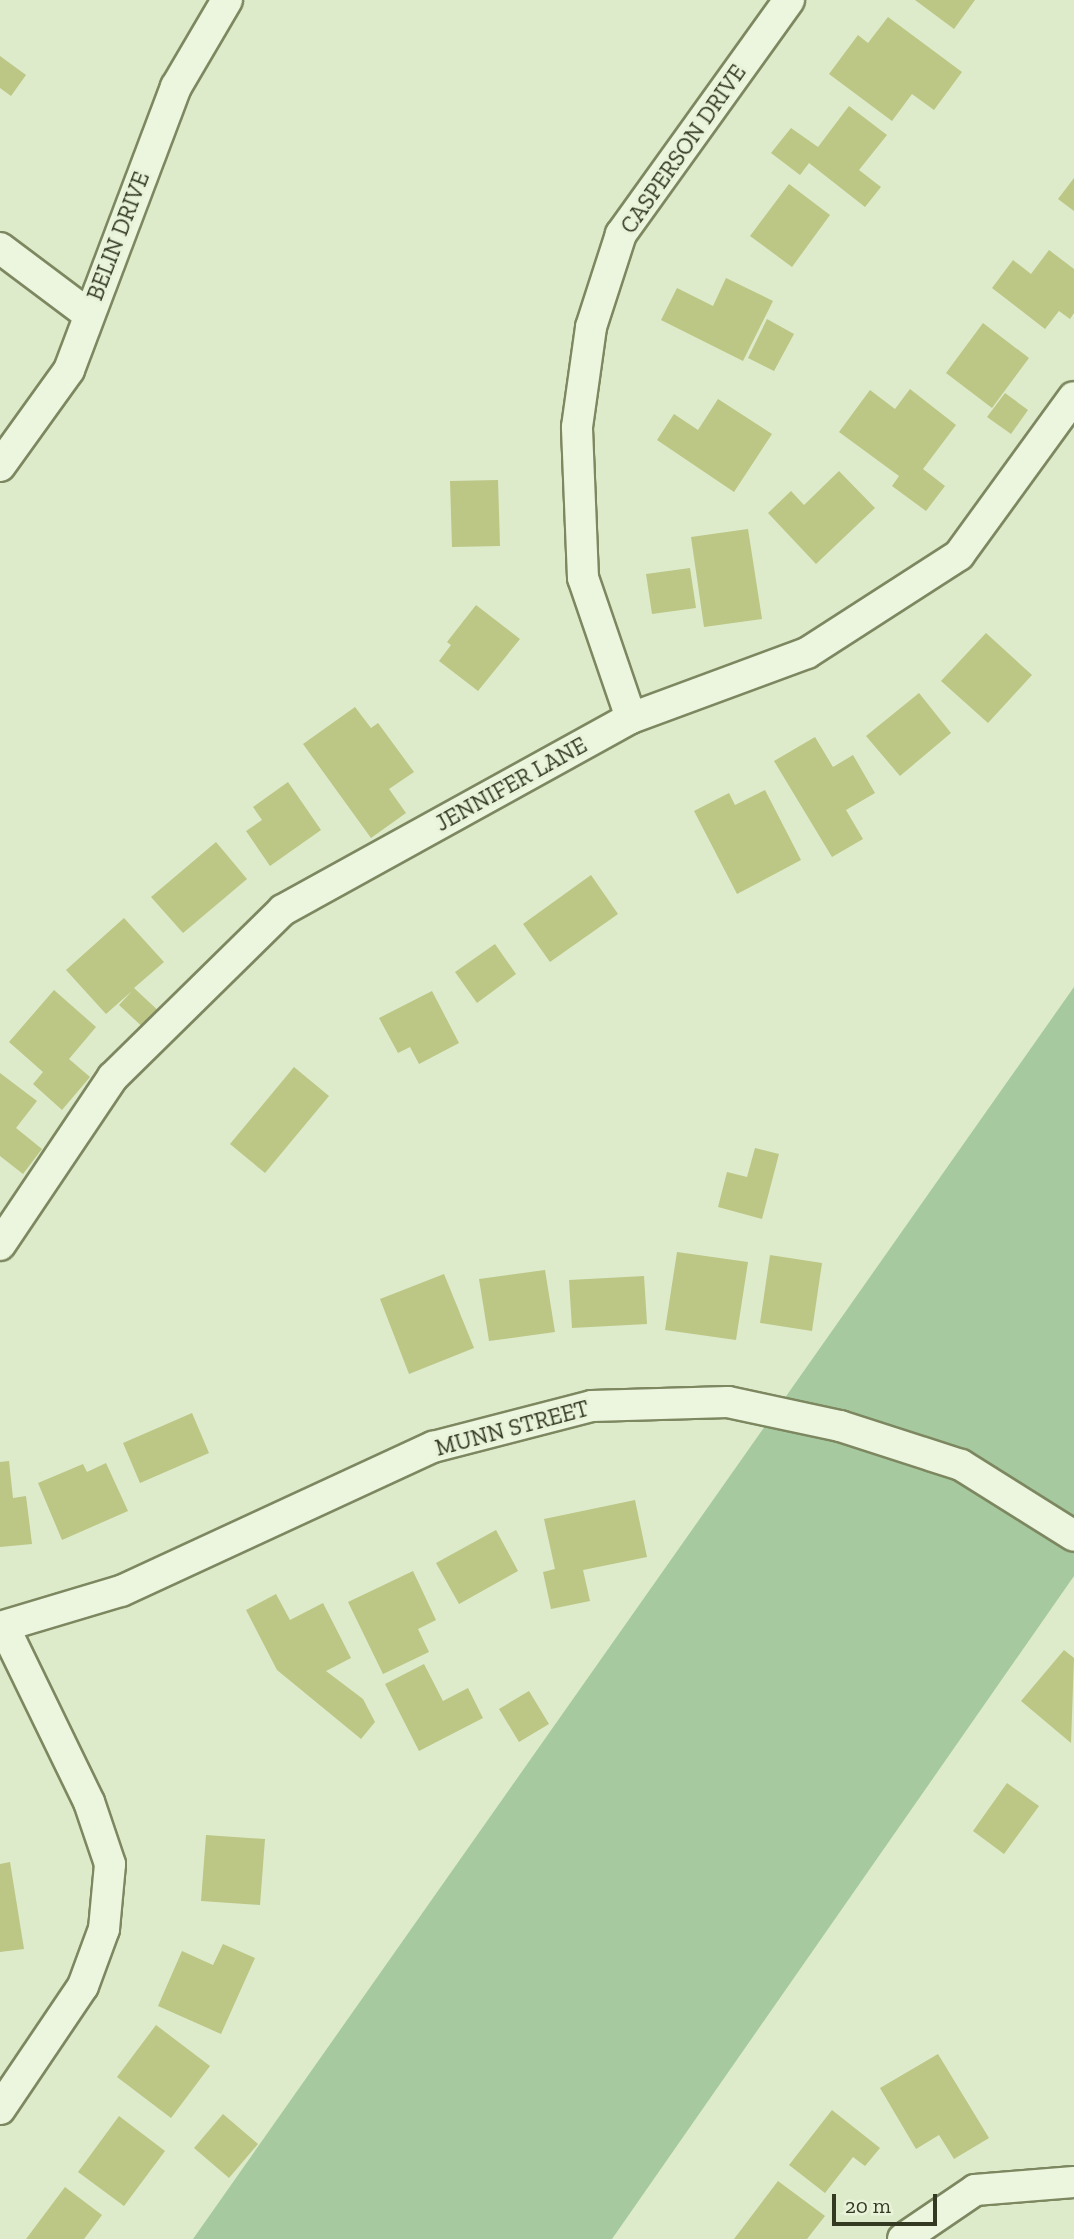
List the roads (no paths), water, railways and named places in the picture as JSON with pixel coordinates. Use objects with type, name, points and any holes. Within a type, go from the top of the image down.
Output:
[{"type":"street","name":"BELIN DRIVE","points":[[0,466],[69,370],[176,87],[227,0]]},
{"type":"street","name":"CASPERSON DRIVE","points":[[631,718],[583,578],[577,427],[591,327],[621,234],[789,0]]},
{"type":"street","points":[[0,248],[88,314]]},
{"type":"street","name":"JENNIFER LANE","points":[[0,1245],[113,1077],[283,910],[631,718],[807,653],[959,555],[1074,397]]},
{"type":"street","name":"MUNN STREET","points":[[2,1627],[121,1591],[433,1447],[592,1405],[728,1402],[840,1426],[961,1465],[1074,1536]]},
{"type":"street","points":[[0,2109],[83,1986],[104,1929],[110,1864],[89,1802],[2,1627]]},
{"type":"street","points":[[903,2239],[975,2190],[1074,2182]]}]
